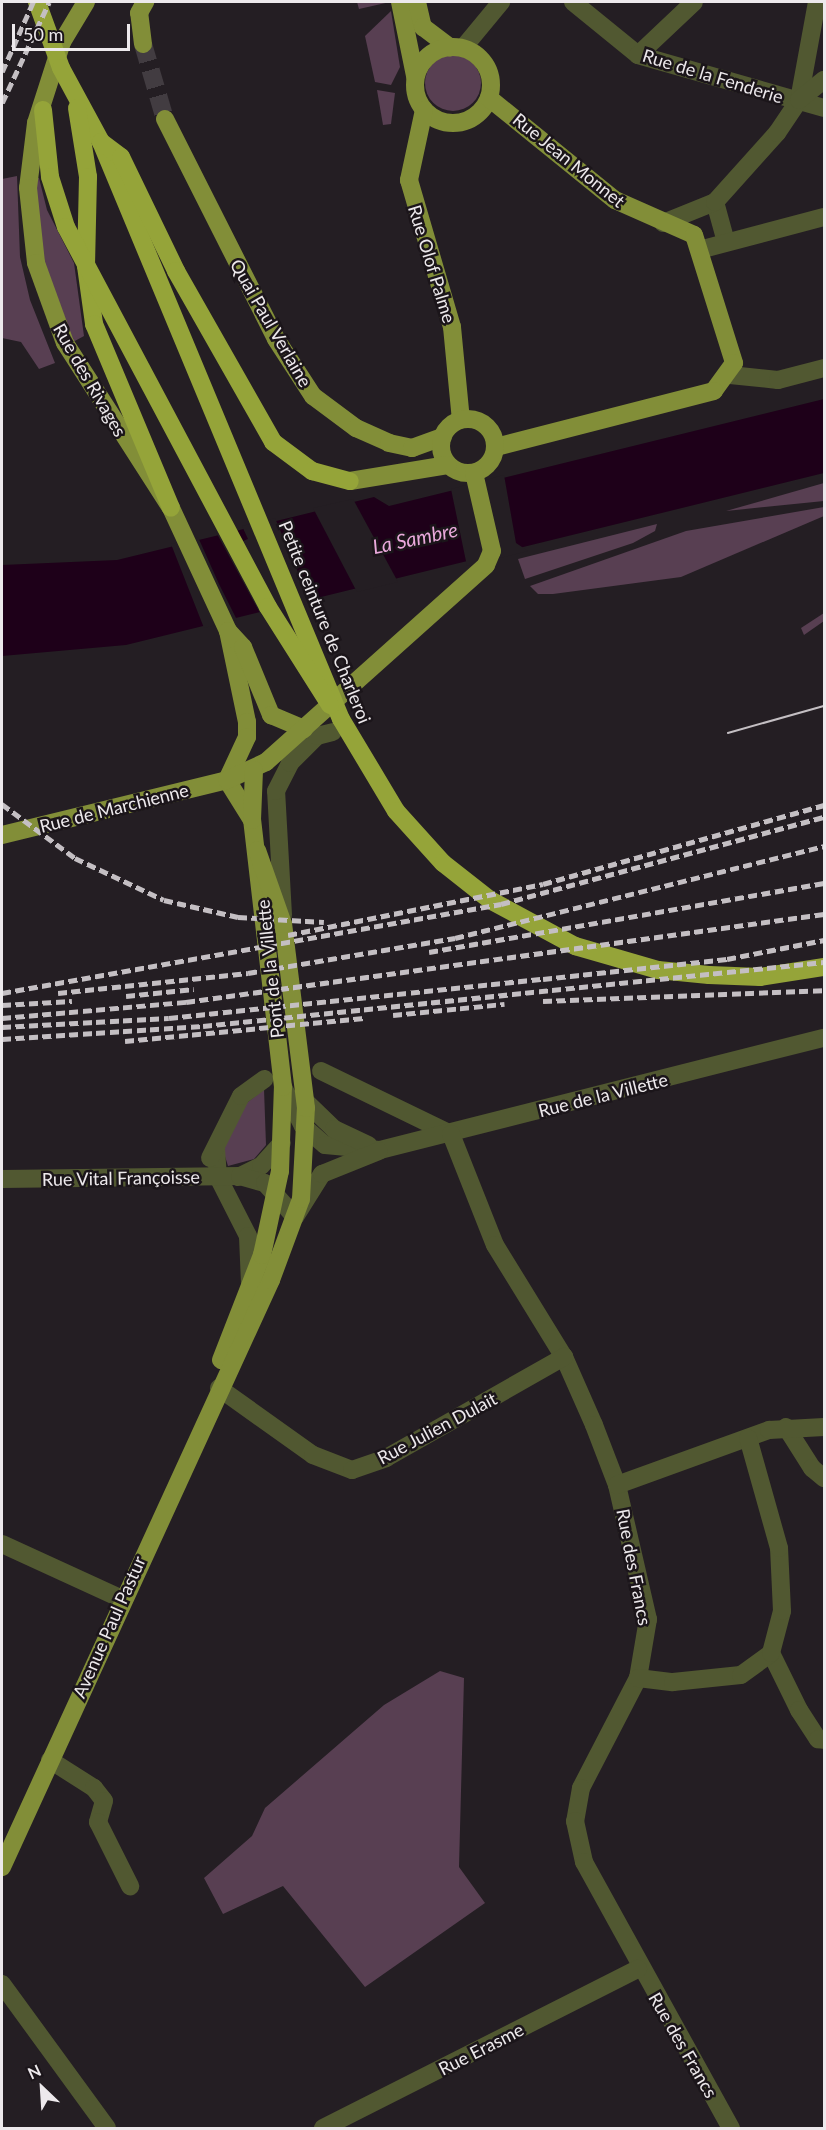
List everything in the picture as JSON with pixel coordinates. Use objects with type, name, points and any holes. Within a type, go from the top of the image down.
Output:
[{"type":"highway","name":"Petite ceinture de Charleroi","points":[[37,2],[77,106],[101,142],[337,726],[414,833],[490,900],[544,931],[658,970],[760,976],[825,967]]},
{"type":"highway","points":[[77,106],[88,177],[86,266],[94,324],[171,508]]},
{"type":"highway","points":[[43,110],[56,201],[268,606],[337,726]]},
{"type":"highway","points":[[101,142],[121,157],[168,255],[273,442],[312,471],[350,481]]},
{"type":"main road","name":"Rue des Rivages","points":[[86,2],[62,42],[43,110],[36,123],[28,188],[36,263],[54,320],[96,396],[171,508],[243,668]]},
{"type":"main road","points":[[143,44],[139,13],[145,2]]},
{"type":"main road","points":[[400,2],[424,110],[443,122],[463,122],[479,113],[489,98],[487,67],[423,27],[417,2]]},
{"type":"main road","points":[[415,76],[428,56],[456,48]]},
{"type":"main road","name":"Rue Jean Monnet","points":[[489,98],[615,200],[694,235],[703,249]]},
{"type":"main road","name":"Rue Olof Palme","points":[[424,110],[409,180],[452,327],[461,420]]},
{"type":"main road","name":"Quai Paul Verlaine","points":[[165,119],[208,210],[313,396],[356,428],[388,443],[412,448],[442,437]]},
{"type":"main road","points":[[496,447],[714,391],[730,375],[734,363],[703,249]]},
{"type":"main road","points":[[350,481],[390,477],[448,465],[475,475],[491,462],[496,447],[485,425],[461,420],[442,437],[441,451],[448,465]]},
{"type":"main road","name":"Rue de Marchienne","points":[[2,835],[226,780],[254,770],[304,729],[486,565],[492,551],[475,475]]},
{"type":"main road","points":[[243,668],[277,722],[304,729]]},
{"type":"main road","points":[[243,668],[247,737],[226,780],[252,820]]},
{"type":"main road","name":"Pont de la Villette","points":[[254,770],[252,820],[283,1087],[282,1123]]},
{"type":"main road","name":"Pont de la Villette","points":[[257,850],[283,924],[308,1122]]},
{"type":"main road","name":"Avenue Paul Pastur","points":[[2,1867],[295,1217],[308,1122]]},
{"type":"main road","name":"Avenue Paul Pastur","points":[[219,1388],[220,1360],[249,1289],[277,1195],[282,1123]]},
{"type":"street","points":[[456,48],[501,2]]},
{"type":"street","name":"Rue de la Fenderie","points":[[573,2],[638,55],[825,108]]},
{"type":"street","points":[[638,55],[694,2]]},
{"type":"street","points":[[799,100],[817,2]]},
{"type":"street","points":[[663,223],[715,202],[777,133],[799,100],[825,80]]},
{"type":"street","points":[[715,202],[726,243]]},
{"type":"street","points":[[703,249],[825,217]]},
{"type":"street","points":[[730,375],[778,380],[825,368]]},
{"type":"street","name":"Pont de la Villette","points":[[283,924],[275,811],[276,791],[290,763],[317,735],[337,726]]},
{"type":"street","name":"Rue de la Villette","points":[[322,1174],[380,1150],[451,1134],[825,1038]]},
{"type":"street","points":[[321,1071],[451,1134]]},
{"type":"street","points":[[190,1178],[216,1149],[241,1096],[264,1079]]},
{"type":"street","name":"Pont de la Villette","points":[[283,1087],[308,1122]]},
{"type":"street","name":"Rue de la Villette","points":[[308,1122],[325,1145],[380,1150]]},
{"type":"street","name":"Rue des Francs","points":[[451,1134],[495,1245],[564,1358],[617,1485],[648,1619],[638,1678],[593,1761],[575,1821],[584,1862],[638,1969],[731,2128]]},
{"type":"street","points":[[240,1176],[261,1166],[282,1143]]},
{"type":"street","points":[[216,1149],[218,1177],[248,1236],[249,1289]]},
{"type":"street","name":"Avenue Paul Pastur","points":[[295,1217],[322,1174]]},
{"type":"street","name":"Rue Vital Françoisse","points":[[2,1179],[240,1176],[265,1183],[295,1217]]},
{"type":"street","name":"Rue Vital Françoisse","points":[[228,1197],[227,1187],[240,1176]]},
{"type":"street","name":"Rue Julien Dulait","points":[[219,1388],[313,1455],[352,1470],[386,1458],[564,1358]]},
{"type":"street","points":[[617,1485],[748,1438],[786,1427],[825,1427]]},
{"type":"street","points":[[786,1427],[812,1468],[825,1478]]},
{"type":"street","points":[[638,1678],[673,1682],[735,1677],[771,1653],[783,1611],[779,1548],[748,1438]]},
{"type":"street","points":[[2,1544],[122,1599]]},
{"type":"street","points":[[771,1653],[799,1710],[818,1739],[825,1740]]},
{"type":"street","points":[[50,1760],[94,1788],[104,1801],[98,1822],[130,1886]]},
{"type":"street","name":"Rue Erasme","points":[[323,2128],[638,1969]]},
{"type":"street","points":[[2,1984],[107,2128]]},
{"type":"shaded area","points":[[357,2],[390,2],[359,9]]},
{"type":"shaded area","points":[[391,11],[400,67],[391,85],[375,82],[365,36]]},
{"type":"shaded area","points":[[447,55],[459,55],[473,63],[481,77],[479,94],[473,103],[459,111],[447,111],[430,99],[425,89],[425,77],[437,60]]},
{"type":"shaded area","points":[[377,90],[395,93],[391,124],[383,125]]},
{"type":"shaded area","points":[[17,176],[20,257],[30,300],[55,363],[39,369],[21,342],[2,338],[2,179]]},
{"type":"shaded area","points":[[34,177],[39,178],[47,210],[74,263],[84,336],[73,342],[42,257]]},
{"type":"shaded area","points":[[824,483],[824,501],[726,511]]},
{"type":"shaded area","points":[[824,507],[824,516],[681,577],[553,594],[538,594],[530,586],[686,531]]},
{"type":"shaded area","points":[[657,524],[655,531],[633,543],[525,579],[518,559]]},
{"type":"shaded area","points":[[824,613],[824,621],[804,635],[801,628]]},
{"type":"shaded area","points":[[264,1089],[266,1145],[254,1159],[228,1166],[223,1150],[244,1105]]},
{"type":"shaded area","points":[[440,1671],[464,1678],[459,1867],[485,1903],[365,1987],[283,1886],[223,1914],[204,1878],[252,1836],[265,1808],[384,1705]]},
{"type":"water","name":"La Sambre","points":[[824,399],[824,473],[126,645],[2,656],[2,565],[117,560],[374,497],[389,506]]},
{"type":"pier","points":[[504,475],[516,543],[528,551],[467,566],[451,489]]},
{"type":"pier","points":[[353,499],[398,582],[357,592],[313,508]]},
{"type":"pier","points":[[275,518],[311,603],[261,615],[216,532],[235,528],[243,541],[248,539],[242,526]]},
{"type":"pier","points":[[198,537],[237,620],[204,628],[171,544]]},
{"type":"tunnel","points":[[143,44],[165,119]]},
{"type":"tram line","points":[[728,733],[824,706]]},
{"type":"railway","points":[[2,72],[33,2]]},
{"type":"railway","points":[[2,103],[49,2]]},
{"type":"railway","points":[[2,804],[75,858],[164,900],[238,917],[324,922]]},
{"type":"railway","points":[[288,935],[543,884],[824,805]]},
{"type":"railway","points":[[2,993],[501,904],[824,817]]},
{"type":"railway","points":[[58,993],[248,973],[455,938],[824,846]]},
{"type":"railway","points":[[429,952],[824,883]]},
{"type":"railway","points":[[2,1018],[186,1002],[824,914]]},
{"type":"railway","points":[[2,1027],[169,1018],[543,979],[727,959],[824,940]]},
{"type":"railway","points":[[2,1039],[203,1026],[824,962]]},
{"type":"railway","points":[[126,996],[194,989]]},
{"type":"railway","points":[[543,1001],[824,990]]},
{"type":"railway","points":[[2,1005],[72,1001]]},
{"type":"railway","points":[[393,1015],[504,1004]]},
{"type":"railway","points":[[125,1041],[364,1018]]}]
